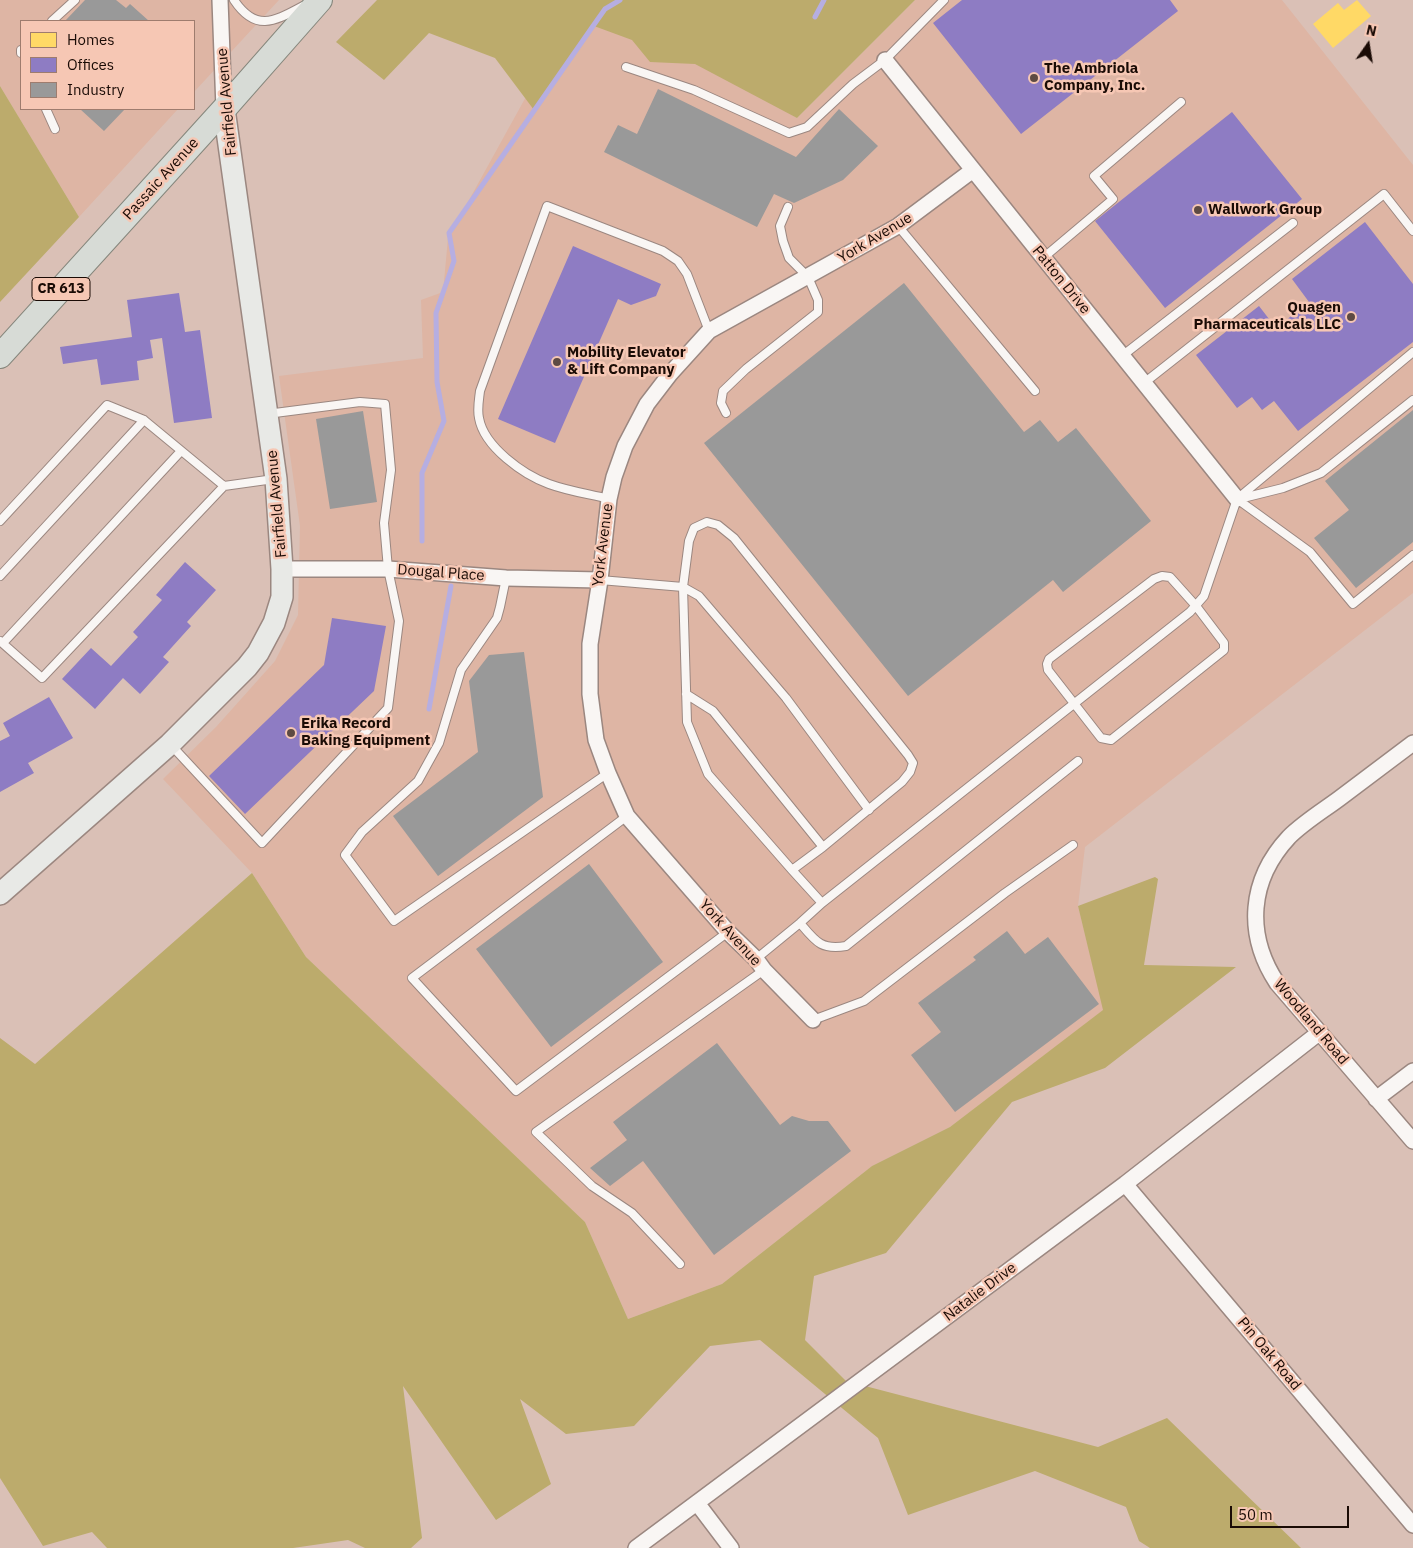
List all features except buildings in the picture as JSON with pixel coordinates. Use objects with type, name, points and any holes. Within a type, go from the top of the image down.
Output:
[{"type":"main road","name":"Passaic Avenue","points":[[0,356],[320,0]]},
{"type":"street","name":"Fairfield Avenue","points":[[0,894],[170,744],[247,667],[258,653],[274,623],[282,597],[276,478],[224,109],[220,0]]},
{"type":"street","name":"Patton Drive","points":[[885,60],[1237,499]]},
{"type":"street","name":"York Avenue","points":[[813,1020],[728,932],[627,816],[608,773],[596,740],[590,694],[590,644],[600,580],[609,499],[614,477],[625,446],[647,404],[670,374],[709,331],[898,226],[973,170]]},
{"type":"street","name":"Dougal Place","points":[[282,569],[388,569],[506,578],[600,580]]},
{"type":"street","name":"Woodland Road","points":[[1413,743],[1291,836],[1269,863],[1260,884],[1256,907],[1258,941],[1261,952],[1277,983],[1413,1141]]},
{"type":"street","name":"Natalie Drive","points":[[636,1548],[1125,1184],[1320,1032]]},
{"type":"street","points":[[1376,1099],[1413,1071]]},
{"type":"street","name":"Pin Oak Road","points":[[1125,1184],[1413,1525]]},
{"type":"street","points":[[697,1503],[731,1548]]},
{"type":"lane","points":[[53,20],[75,0]]},
{"type":"lane","points":[[234,0],[247,15],[256,20],[270,22],[313,0]]},
{"type":"lane","points":[[626,67],[694,90],[789,133],[807,127],[853,84],[885,60],[944,0]]},
{"type":"lane","points":[[1043,258],[1113,199],[1094,176],[1181,102]]},
{"type":"lane","points":[[46,110],[55,129]]},
{"type":"lane","points":[[1144,383],[1384,194],[1413,231]]},
{"type":"lane","points":[[609,499],[550,485],[531,477],[509,461],[492,444],[479,420],[480,392],[547,206],[663,252],[678,261],[687,274],[709,331]]},
{"type":"lane","points":[[726,413],[721,402],[723,391],[746,368],[818,312],[818,300],[808,277],[789,258],[783,241],[780,226],[788,207]]},
{"type":"lane","points":[[1122,356],[1293,223]]},
{"type":"lane","points":[[898,226],[1034,391]]},
{"type":"lane","points":[[680,1264],[632,1213],[592,1186],[536,1132],[760,964],[822,903],[1190,612],[1204,596],[1237,499],[1413,352]]},
{"type":"lane","points":[[1237,499],[1283,488],[1321,472],[1413,400]]},
{"type":"lane","points":[[170,744],[262,843],[388,708],[399,621],[388,569],[384,523],[390,470],[385,404],[360,402],[267,414]]},
{"type":"lane","points":[[0,521],[107,405],[144,420],[224,486]]},
{"type":"lane","points":[[0,576],[144,420]]},
{"type":"lane","points":[[181,450],[2,642],[42,678],[224,486],[276,478]]},
{"type":"lane","points":[[1237,499],[1310,552],[1353,604],[1413,555]]},
{"type":"lane","points":[[792,870],[902,782],[910,772],[913,763],[734,538],[718,525],[707,522],[694,528],[689,541],[683,587],[687,722],[708,774],[792,870],[822,903]]},
{"type":"lane","points":[[1162,576],[1170,577],[1196,606],[1224,643],[1224,650],[1111,740],[1101,738],[1048,670],[1047,664],[1050,659],[1154,579],[1162,576]]},
{"type":"lane","points":[[506,578],[496,618],[489,632],[461,670],[439,743],[418,780],[362,832],[345,855],[394,921],[608,773]]},
{"type":"lane","points":[[600,580],[683,587],[700,596],[786,698],[869,810]]},
{"type":"lane","points":[[686,694],[713,711],[823,847]]},
{"type":"lane","points":[[800,923],[821,946],[833,948],[846,946],[1078,761]]},
{"type":"lane","points":[[627,816],[412,978],[516,1091],[728,932]]},
{"type":"lane","points":[[813,1020],[864,1001],[1005,893],[1072,845]]},
{"type":"shaded area","points":[[0,0],[279,0],[195,91],[195,20],[20,20],[20,110],[177,110],[79,217],[0,86]]},
{"type":"shaded area","points":[[377,0],[915,0],[797,118],[695,64],[650,62],[632,40],[594,26],[534,110],[495,58],[429,33],[384,80],[336,42]]},
{"type":"shaded area","points":[[915,0],[1282,0],[1413,165],[1413,593],[1085,847],[1078,906],[1104,1010],[950,1127],[872,1166],[722,1284],[628,1319],[585,1222],[306,957],[252,873],[163,779],[216,727],[275,661],[298,615],[300,526],[279,376],[423,358],[421,300],[443,292],[448,238],[570,17],[703,56],[797,118]]},
{"type":"shaded area","points":[[0,86],[79,217],[0,302]]},
{"type":"shaded area","points":[[252,873],[306,957],[585,1222],[628,1319],[722,1284],[872,1166],[950,1127],[1103,1010],[1078,906],[1155,877],[1158,879],[1144,965],[1236,967],[1105,1068],[1012,1102],[886,1253],[814,1276],[805,1340],[846,1381],[1098,1447],[1167,1418],[1301,1548],[1150,1548],[1139,1541],[1126,1507],[1035,1471],[908,1515],[878,1438],[760,1340],[710,1346],[634,1426],[566,1434],[520,1399],[551,1484],[496,1520],[403,1386],[422,1538],[411,1548],[365,1548],[348,1540],[293,1548],[107,1548],[92,1532],[43,1546],[0,1478],[0,1038],[35,1064]]},
{"type":"waterway","points":[[422,541],[422,473],[444,421],[437,382],[436,313],[454,261],[449,233],[605,9],[620,0]]},
{"type":"waterway","points":[[815,17],[824,0]]},
{"type":"waterway","points":[[429,709],[451,586]]},
{"type":"place","name":"The Ambriola Company, Inc.","points":[[1034,78]]},
{"type":"place","name":"Wallwork Group","points":[[1198,210]]},
{"type":"place","name":"Quagen Pharmaceuticals LLC","points":[[1351,317]]},
{"type":"place","name":"Mobility Elevator & Lift Company","points":[[557,362]]},
{"type":"place","name":"Erika Record Baking Equipment","points":[[291,733]]}]
